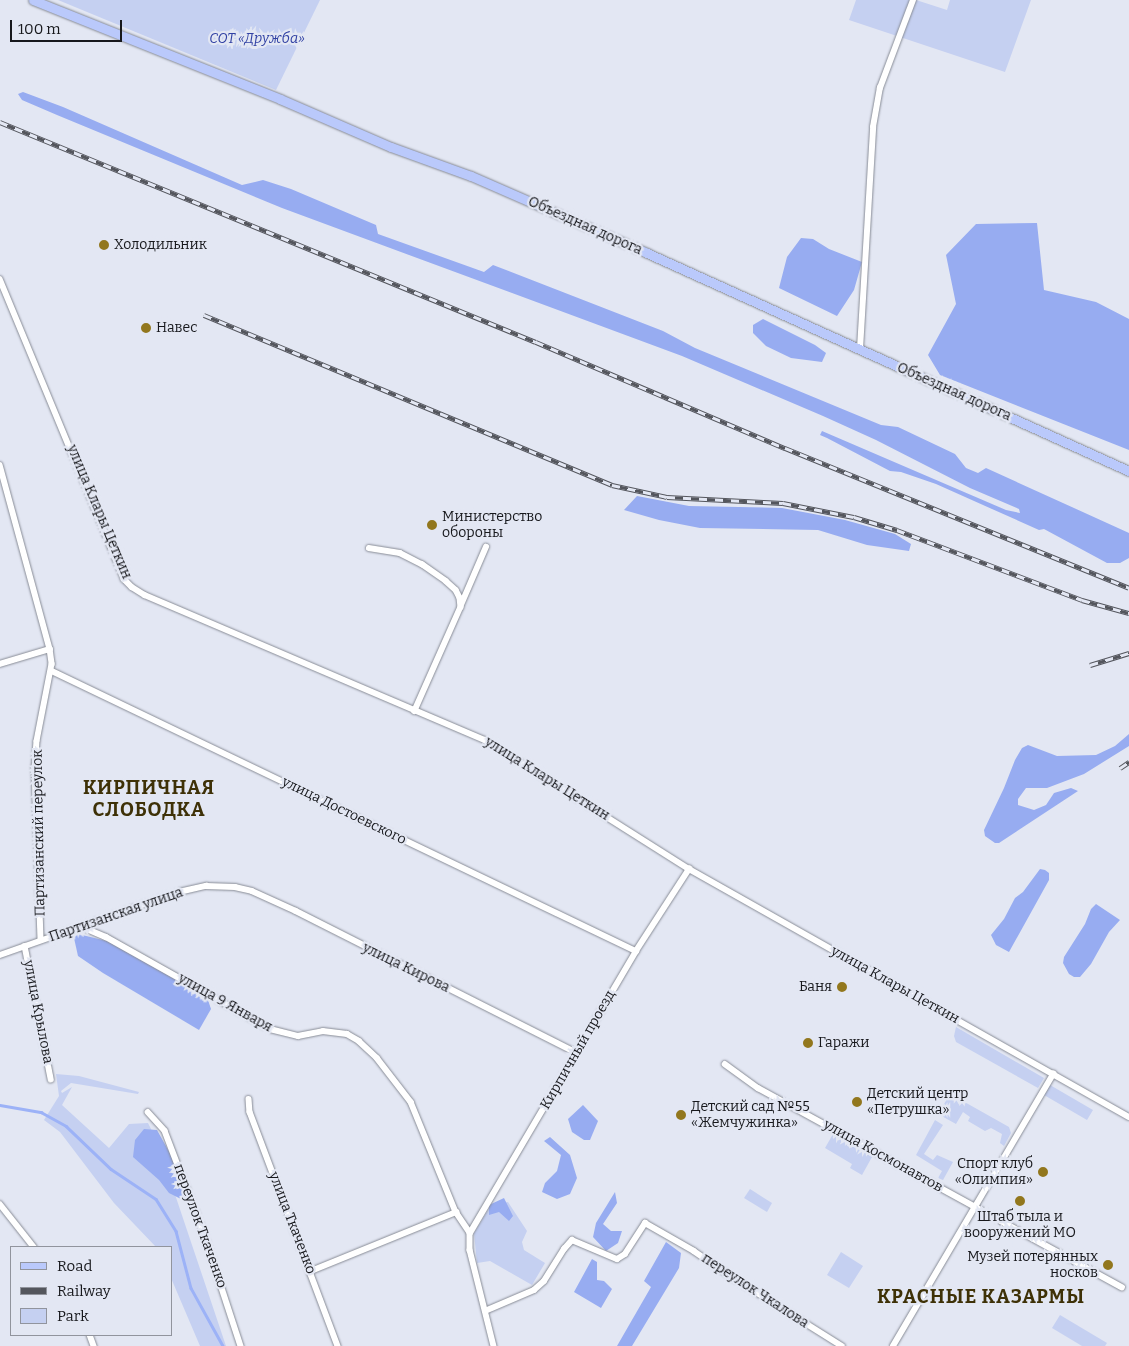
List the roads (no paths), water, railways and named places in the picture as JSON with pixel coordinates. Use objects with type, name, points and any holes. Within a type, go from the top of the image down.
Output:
[{"type":"main road","name":"Объездная дорога","points":[[33,0],[280,99],[391,147],[471,176],[1129,471]]},
{"type":"street","points":[[860,349],[873,128],[880,88],[913,0]]},
{"type":"street","name":"улица Клары Цеткин","points":[[0,279],[124,579],[146,596],[503,749],[689,869],[1129,1117]]},
{"type":"street","name":"Партизанский переулок","points":[[0,464],[50,649],[52,671],[37,741],[36,767],[41,940]]},
{"type":"street","points":[[414,711],[486,547]]},
{"type":"street","points":[[369,548],[400,554],[422,564],[456,590],[460,598],[460,607]]},
{"type":"street","points":[[0,664],[50,649]]},
{"type":"street","name":"улица Достоевского","points":[[52,671],[636,951]]},
{"type":"street","name":"Кирпичный проезд","points":[[470,1232],[636,951],[689,869]]},
{"type":"street","name":"Партизанская улица","points":[[0,955],[179,892],[206,886],[235,887]]},
{"type":"street","name":"улица Кирова","points":[[235,887],[252,891],[296,911],[577,1052]]},
{"type":"street","name":"улица 9 Января","points":[[80,926],[106,937],[270,1029],[298,1036],[323,1031],[334,1031],[347,1034],[359,1041],[377,1058],[411,1102],[456,1212],[470,1232]]},
{"type":"street","name":"улица Крылова","points":[[25,946],[52,1079]]},
{"type":"street","name":"улица Космонавтов","points":[[725,1064],[758,1088],[974,1208],[1122,1287]]},
{"type":"street","points":[[893,1346],[1053,1074]]},
{"type":"street","name":"улица Ткаченко","points":[[249,1099],[250,1112],[338,1346]]},
{"type":"street","name":"переулок Ткаченко","points":[[148,1112],[166,1131],[207,1242],[242,1346]]},
{"type":"street","points":[[0,1204],[33,1246]]},
{"type":"street","points":[[311,1271],[456,1212]]},
{"type":"street","name":"переулок Чкалова","points":[[485,1310],[534,1290],[544,1281],[564,1249],[572,1240],[582,1243],[608,1257],[617,1259],[625,1254],[645,1223],[694,1251],[732,1278],[842,1346]]},
{"type":"street","points":[[470,1232],[470,1250],[494,1346]]},
{"type":"waterway","points":[[0,1105],[41,1112],[66,1126],[111,1169],[156,1199],[176,1231],[191,1288],[223,1346]]},
{"type":"railway","points":[[0,122],[536,342],[785,448],[1129,588]]},
{"type":"railway","points":[[204,315],[612,485],[667,497],[783,503],[854,517],[897,530],[1082,600],[1129,613]]},
{"type":"railway","points":[[1090,665],[1129,653]]},
{"type":"railway","points":[[1120,768],[1129,762]]},
{"type":"place","name":"Холодильник","points":[[104,245]]},
{"type":"place","name":"Навес","points":[[146,328]]},
{"type":"place","name":"Министерство обороны","points":[[432,525]]},
{"type":"place","name":"Баня","points":[[842,987]]},
{"type":"place","name":"Гаражи","points":[[808,1043]]},
{"type":"place","name":"Детский центр «Петрушка»","points":[[857,1102]]},
{"type":"place","name":"Детский сад №55 «Жемчужинка»","points":[[681,1115]]},
{"type":"place","name":"Спорт клуб «Олимпия»","points":[[1043,1172]]},
{"type":"place","name":"Штаб тыла и вооружений МО","points":[[1020,1201]]},
{"type":"place","name":"Музей потерянных носков","points":[[1108,1265]]},
{"type":"district","name":"КИРПИЧНАЯ СЛОБОДКА","points":[[149,799]]},
{"type":"district","name":"КРАСНЫЕ КАЗАРМЫ","points":[[981,1297]]},
{"type":"park label","name":"СОТ «Дружба»","points":[[257,39]]}]
